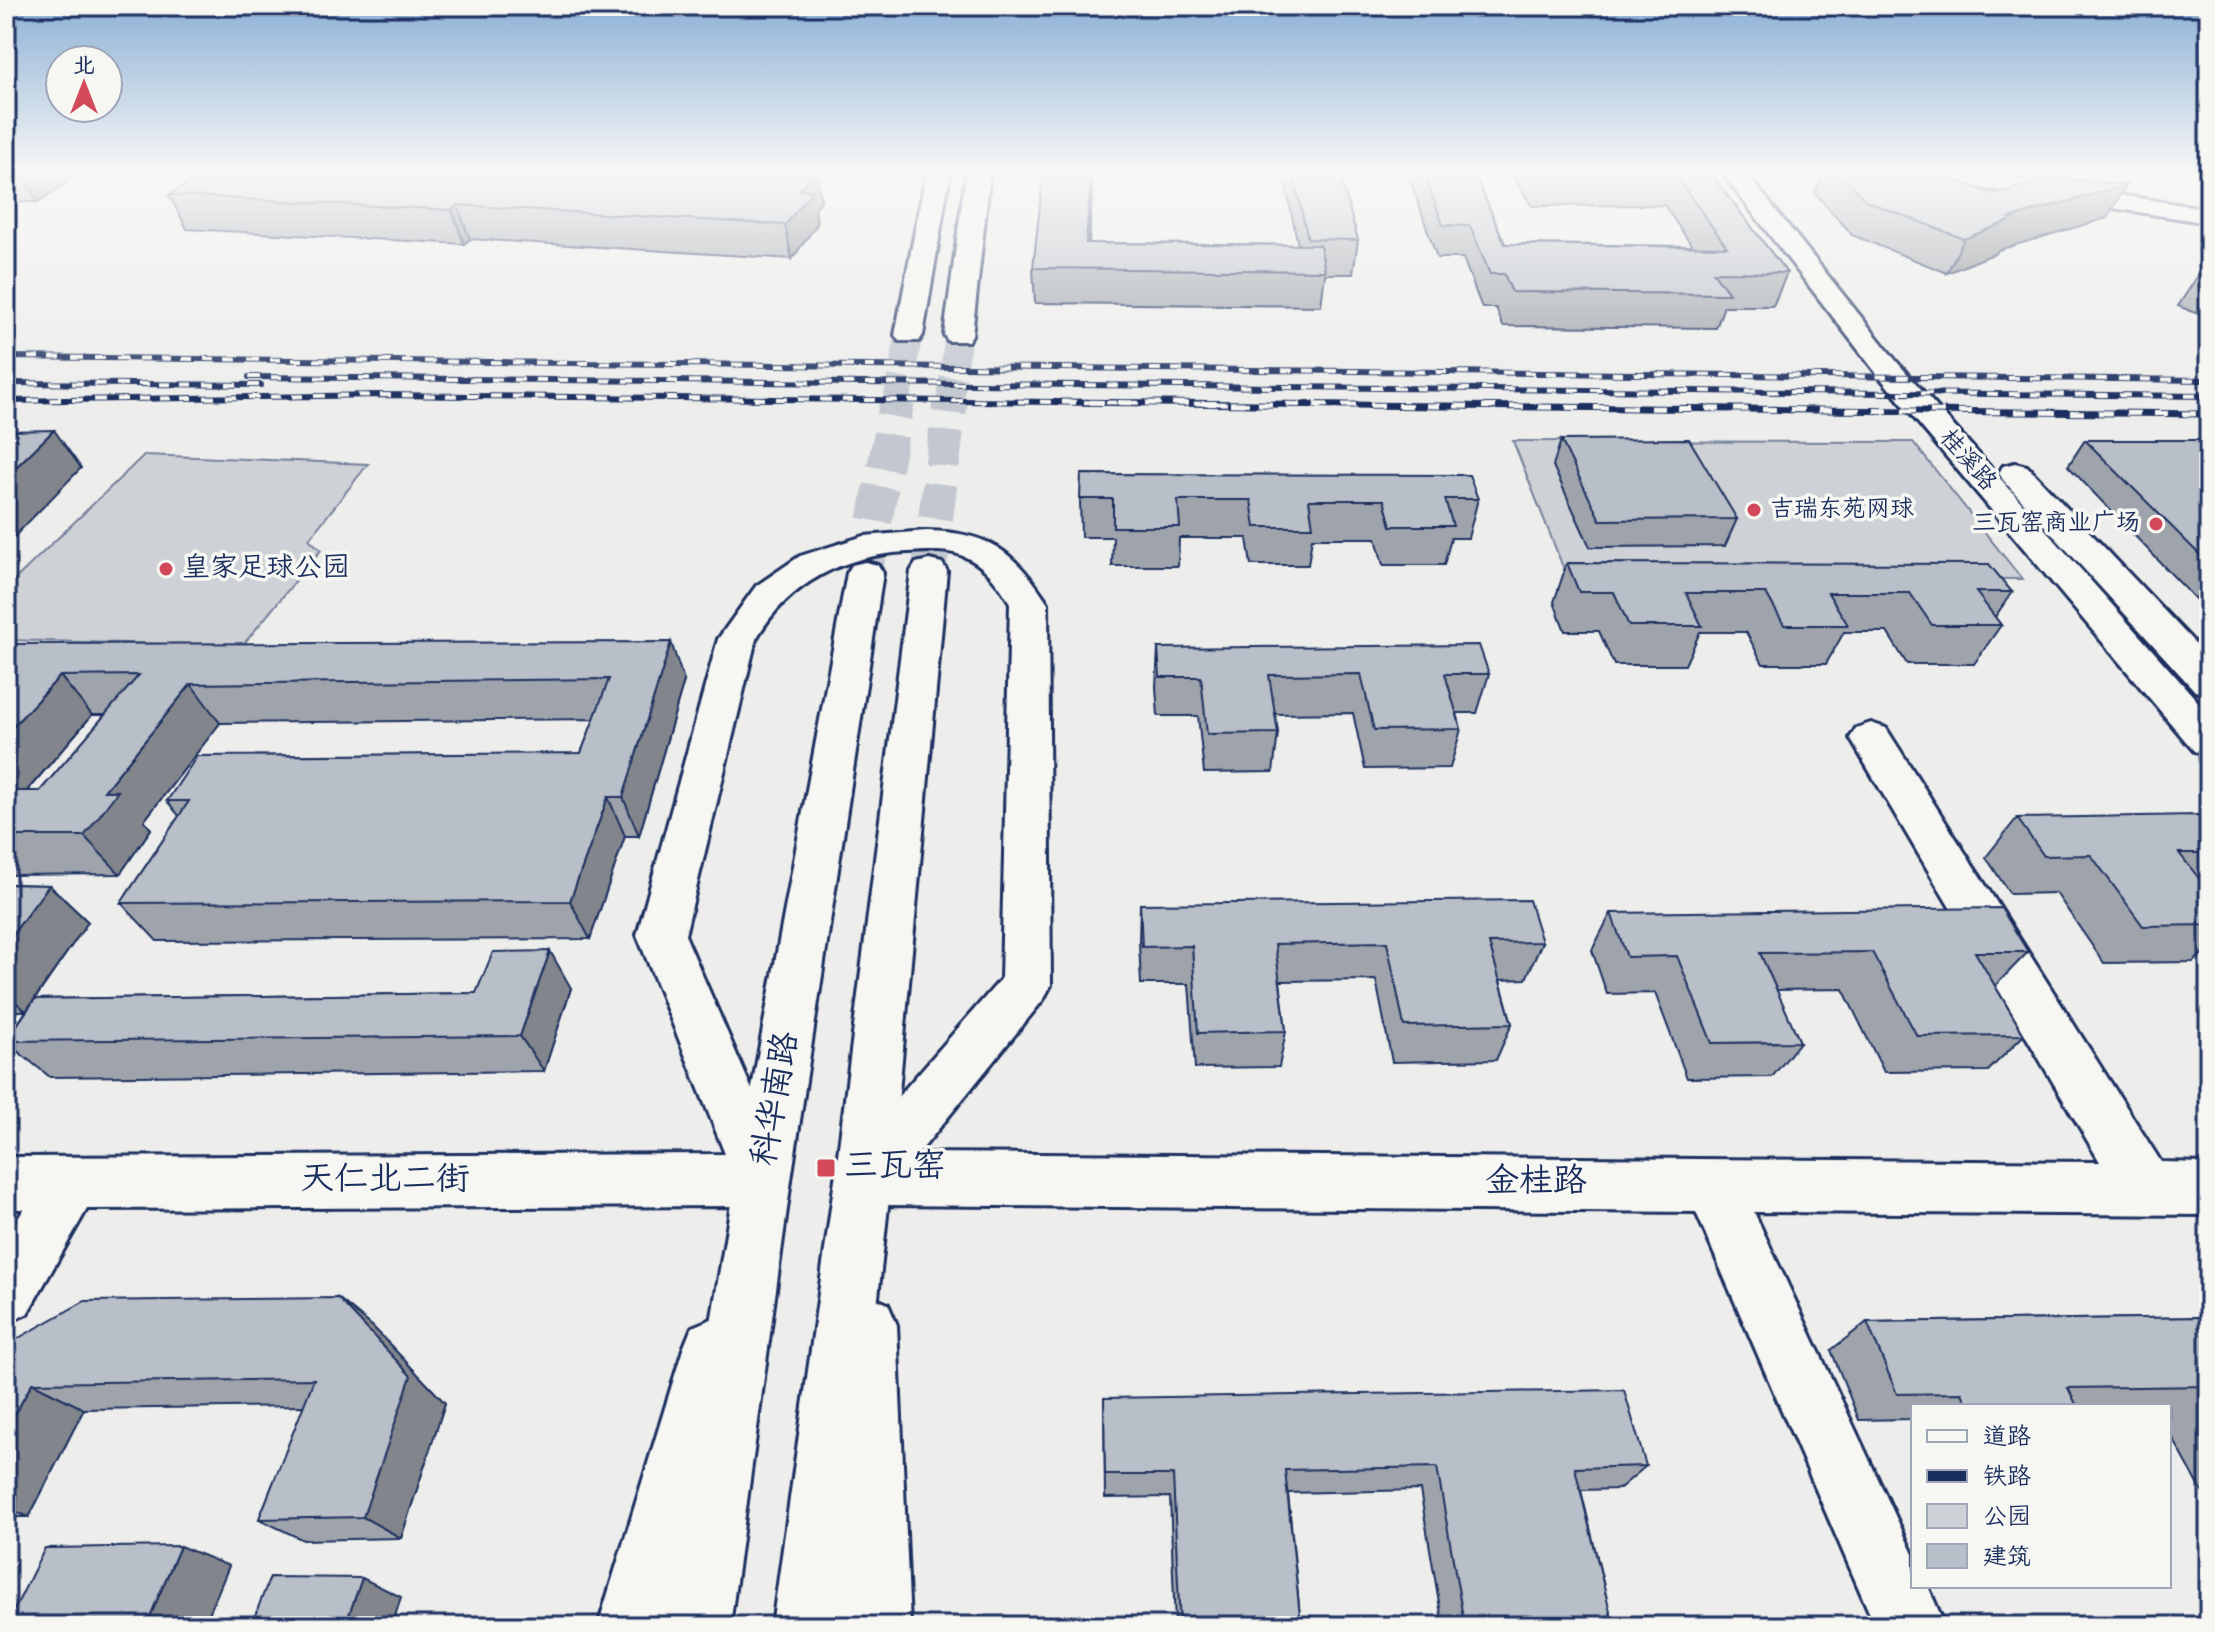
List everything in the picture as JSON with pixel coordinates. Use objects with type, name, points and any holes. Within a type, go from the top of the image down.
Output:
[{"type":"main road","points":[[909,335],[922,249]]},
{"type":"main road","points":[[958,335],[973,249]]},
{"type":"main road","name":"桂溪路","points":[[1794,249],[1887,368],[2209,741]]},
{"type":"main road","name":"桂溪路","points":[[1822,249],[1918,368],[2202,667]]},
{"type":"main road","points":[[633,1626],[763,1180],[661,935],[737,639],[759,601],[775,586],[832,552],[885,541],[934,541],[979,550],[1011,574],[1029,603],[1026,985],[863,1179],[875,1626]]},
{"type":"main road","points":[[807,1626],[863,1179],[929,571]]},
{"type":"main road","name":"科华南路","points":[[695,1626],[763,1180],[865,573]]},
{"type":"main road","points":[[1871,738],[2146,1188]]},
{"type":"main road","name":"金桂路","points":[[863,1179],[2209,1189]]},
{"type":"main road","name":"天仁北二街","points":[[6,1183],[763,1180]]},
{"type":"main road","points":[[6,1293],[73,1181]]},
{"type":"main road","points":[[1713,1185],[1910,1626]]},
{"type":"green space","name":"吉瑞东苑网球","points":[[1513,441],[1913,442],[2022,579],[1567,577]]},
{"type":"green space","name":"皇家足球公园","points":[[144,455],[368,464],[309,539],[321,550],[242,646],[6,640],[6,588]]},
{"type":"building","points":[[1035,249],[1321,249],[1325,271],[1033,268]]},
{"type":"building","points":[[1480,249],[1769,249],[1787,273],[1713,272],[1729,294],[1512,292],[1504,274],[1490,274]]},
{"type":"building","points":[[54,430],[6,477],[6,431]]},
{"type":"building","points":[[1689,439],[1737,519],[1600,520],[1561,440]]},
{"type":"building","points":[[2085,440],[2209,440],[2209,564]]},
{"type":"building","points":[[1081,474],[1469,475],[1478,499],[1445,499],[1453,526],[1391,526],[1384,500],[1309,500],[1313,527],[1255,527],[1251,500],[1178,500],[1180,527],[1113,527],[1113,499],[1080,499]]},
{"type":"building","points":[[1567,563],[1989,564],[2012,592],[1976,592],[2001,625],[1932,625],[1910,593],[1828,593],[1848,625],[1784,625],[1766,593],[1686,593],[1702,626],[1629,626],[1614,592],[1579,592]]},
{"type":"building","points":[[671,642],[623,797],[608,797],[570,901],[121,903],[189,801],[167,801],[197,756],[581,753],[609,679],[191,684],[104,791],[118,791],[84,836],[6,836],[6,791],[40,791],[139,675],[60,676],[6,734],[6,644]]},
{"type":"building","points":[[1479,645],[1489,674],[1445,674],[1461,729],[1374,730],[1361,674],[1269,675],[1278,733],[1207,734],[1201,677],[1160,677],[1158,648]]},
{"type":"building","points":[[2198,815],[2209,829],[2209,853],[2179,853],[2209,891],[2209,925],[2143,926],[2091,855],[2044,856],[2017,818]]},
{"type":"building","points":[[6,884],[49,885],[6,943]]},
{"type":"building","points":[[1529,900],[1542,942],[1489,943],[1512,1024],[1404,1026],[1387,942],[1275,944],[1286,1031],[1198,1033],[1192,946],[1142,947],[1140,904]]},
{"type":"building","points":[[2001,908],[2028,952],[1975,952],[2024,1035],[1917,1036],[1872,952],[1760,953],[1800,1042],[1712,1043],[1677,956],[1627,957],[1611,913]]},
{"type":"building","points":[[550,951],[520,1036],[6,1041],[35,999],[476,993],[493,952]]},
{"type":"building","points":[[338,1298],[411,1376],[363,1517],[259,1519],[314,1379],[32,1383],[6,1431],[6,1345],[85,1301]]},
{"type":"building","points":[[2209,1317],[2209,1386],[2068,1388],[2076,1404],[1967,1404],[1962,1393],[1897,1394],[1867,1322]]},
{"type":"building","points":[[1624,1390],[1646,1466],[1575,1468],[1612,1620],[1464,1623],[1437,1467],[1285,1470],[1301,1626],[1180,1626],[1173,1475],[1105,1475],[1104,1398]]},
{"type":"building","points":[[180,1546],[146,1626],[6,1626],[45,1548]]},
{"type":"building","points":[[270,1577],[362,1578],[345,1626],[251,1626]]},
{"type":"tunnel","points":[[896,404],[909,335]]},
{"type":"tunnel","points":[[950,404],[958,335]]},
{"type":"tunnel","points":[[865,573],[897,402]]},
{"type":"tunnel","points":[[929,571],[950,402]]},
{"type":"railway","points":[[6,357],[2209,380]]},
{"type":"railway","points":[[249,377],[2209,396]]},
{"type":"railway","points":[[6,383],[261,385]]},
{"type":"railway","points":[[6,401],[378,395],[1208,404]]},
{"type":"railway","points":[[1062,402],[1208,404]]},
{"type":"railway","points":[[1208,404],[1254,404]]},
{"type":"railway","points":[[1208,404],[2209,414]]},
{"type":"place","name":"吉瑞东苑网球","points":[[1754,510]]},
{"type":"place","name":"三瓦窑商业广场","points":[[2156,524]]},
{"type":"place","name":"皇家足球公园","points":[[166,569]]},
{"type":"place","name":"三瓦窑","points":[[826,1168]]}]
